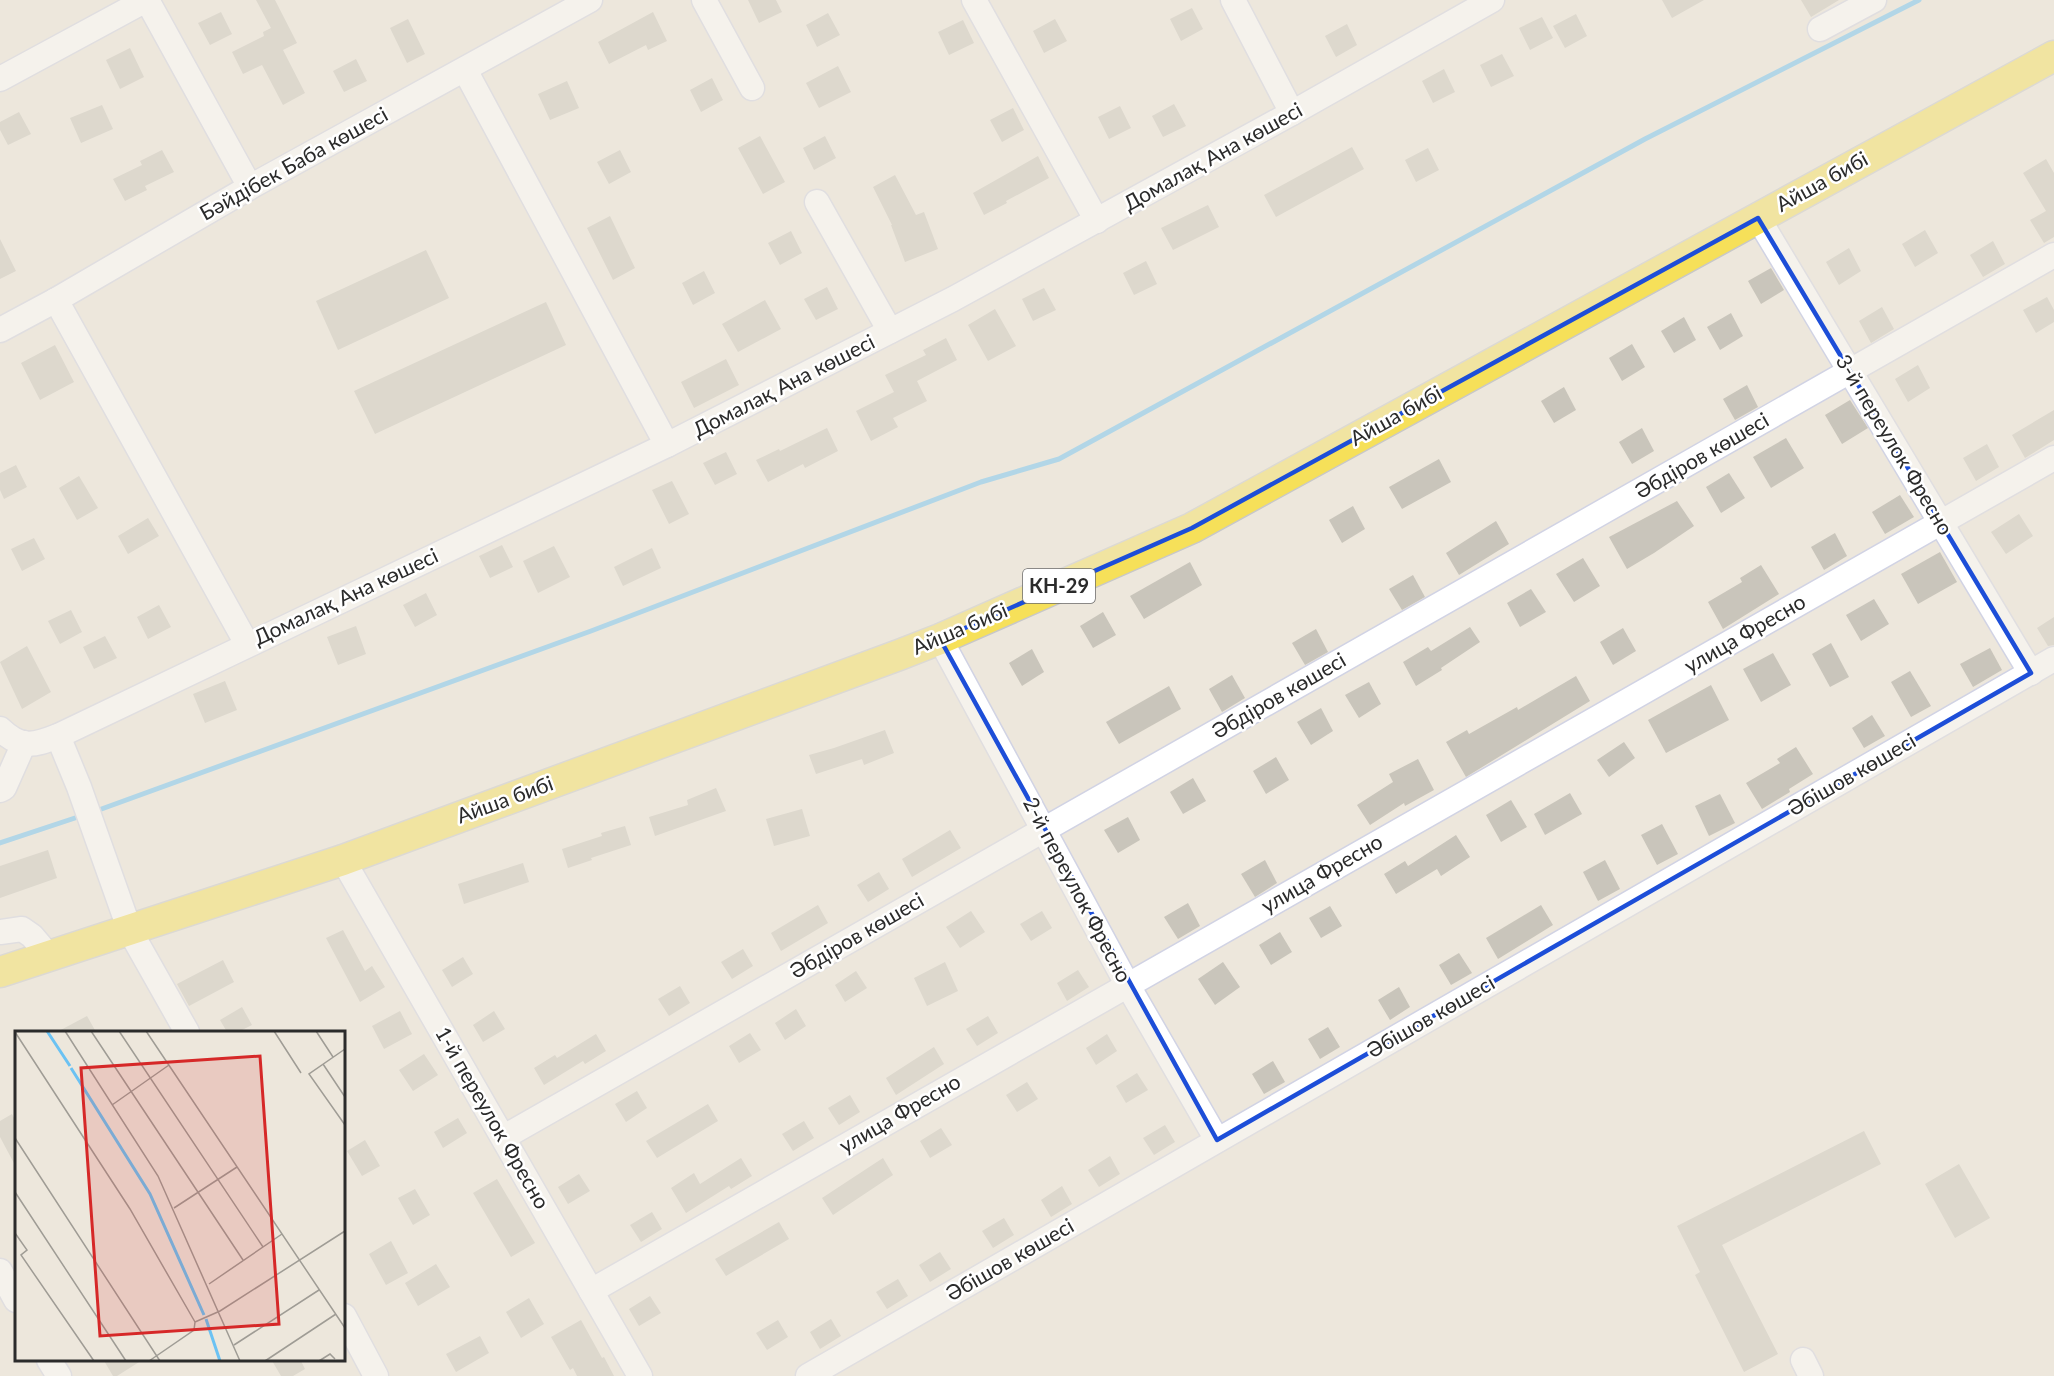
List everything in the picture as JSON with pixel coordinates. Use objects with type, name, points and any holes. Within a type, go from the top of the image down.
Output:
[{"type":"main road","name":"Айша бибі","points":[[0,972],[343,860],[940,639],[1192,528],[2054,56]]},
{"type":"street","points":[[0,79],[147,0],[250,187]]},
{"type":"street","name":"Бәйдібек Баба көшесі","points":[[0,330],[250,187],[590,0]]},
{"type":"street","points":[[704,0],[752,88]]},
{"type":"street","points":[[974,0],[1097,221]]},
{"type":"street","points":[[1233,0],[1292,113]]},
{"type":"street","name":"Домалақ Ана көшесі","points":[[24,743],[36,745],[58,736],[667,445],[890,331],[1097,221],[1492,0]]},
{"type":"street","points":[[1820,29],[1874,0]]},
{"type":"street","points":[[465,70],[667,445]]},
{"type":"street","points":[[817,201],[890,331]]},
{"type":"street","name":"3-й переулок Фресно","points":[[1758,218],[2031,673]]},
{"type":"street","name":"Әбдіров көшесі","points":[[504,1137],[2054,255]]},
{"type":"street","points":[[56,300],[248,644]]},
{"type":"street","name":"улица Фресно","points":[[591,1291],[2054,458]]},
{"type":"street","name":"2-й переулок Фресно","points":[[940,639],[1127,984],[1216,1140]]},
{"type":"street","name":"Әбішов көшесі","points":[[808,1376],[2054,659]]},
{"type":"street","points":[[0,729],[10,738],[24,743],[4,788],[0,790]]},
{"type":"street","points":[[58,736],[79,787],[130,931],[186,1031]]},
{"type":"street","name":"1-й переулок Фресно","points":[[343,860],[640,1376]]},
{"type":"street","points":[[0,932],[22,929],[32,936],[49,957]]},
{"type":"street","points":[[0,1270],[15,1298]]},
{"type":"street","points":[[345,1318],[376,1376]]},
{"type":"street","points":[[50,1361],[58,1376]]},
{"type":"highlighted area","points":[[1758,218],[2031,673],[1217,1140],[940,639],[1192,528]]},
{"type":"building","points":[[256,0],[275,0],[297,43],[283,50],[305,93],[283,105],[262,65],[243,74],[232,52],[264,36],[263,32],[271,28]]},
{"type":"building","points":[[748,0],[776,0],[782,12],[759,23]]},
{"type":"building","points":[[1662,0],[1704,0],[1672,18]]},
{"type":"building","points":[[1801,0],[1839,0],[1811,17]]},
{"type":"building","points":[[1192,8],[1203,29],[1181,41],[1170,19]]},
{"type":"building","points":[[221,12],[232,34],[210,45],[198,23]]},
{"type":"building","points":[[653,12],[667,41],[648,50],[646,45],[609,64],[598,42]]},
{"type":"building","points":[[828,13],[840,35],[817,47],[806,25]]},
{"type":"building","points":[[1576,14],[1587,36],[1565,48],[1553,26]]},
{"type":"building","points":[[1542,17],[1553,38],[1530,50],[1519,28]]},
{"type":"building","points":[[408,19],[425,54],[407,63],[390,28]]},
{"type":"building","points":[[1055,19],[1067,41],[1044,53],[1033,31]]},
{"type":"building","points":[[963,20],[974,43],[949,55],[938,32]]},
{"type":"building","points":[[1347,24],[1357,45],[1336,57],[1325,36]]},
{"type":"building","points":[[130,48],[144,77],[120,89],[106,60]]},
{"type":"building","points":[[1502,54],[1514,76],[1491,87],[1480,65]]},
{"type":"building","points":[[356,59],[367,81],[344,92],[333,71]]},
{"type":"building","points":[[838,66],[851,92],[819,108],[806,83]]},
{"type":"building","points":[[1444,69],[1455,92],[1433,103],[1422,81]]},
{"type":"building","points":[[712,78],[723,100],[701,112],[690,90]]},
{"type":"building","points":[[567,81],[579,108],[550,120],[538,94]]},
{"type":"building","points":[[1174,104],[1186,126],[1163,137],[1152,116]]},
{"type":"building","points":[[102,105],[113,129],[81,143],[70,118]]},
{"type":"building","points":[[1120,106],[1131,128],[1109,139],[1098,117]]},
{"type":"building","points":[[1013,108],[1024,130],[1002,142],[990,120]]},
{"type":"building","points":[[19,112],[31,134],[8,145],[0,130],[0,122]]},
{"type":"building","points":[[760,136],[785,182],[763,194],[738,148]]},
{"type":"building","points":[[825,136],[836,158],[814,170],[803,148]]},
{"type":"building","points":[[1352,147],[1364,169],[1276,217],[1264,195]]},
{"type":"building","points":[[1428,148],[1439,170],[1416,182],[1405,160]]},
{"type":"building","points":[[162,150],[174,172],[145,186],[147,190],[125,201],[113,179],[142,165],[140,161]]},
{"type":"building","points":[[620,150],[631,172],[609,184],[597,162]]},
{"type":"building","points":[[1038,156],[1049,178],[984,215],[973,193]]},
{"type":"building","points":[[2046,159],[2054,173],[2054,237],[2044,243],[2030,220],[2046,211],[2023,173]]},
{"type":"building","points":[[895,175],[916,215],[924,212],[938,249],[905,262],[892,225],[873,187]]},
{"type":"building","points":[[1208,205],[1219,227],[1173,250],[1161,228]]},
{"type":"building","points":[[610,216],[635,268],[613,280],[587,228]]},
{"type":"building","points":[[1925,230],[1938,253],[1915,267],[1902,244]]},
{"type":"building","points":[[791,231],[802,253],[780,265],[768,243]]},
{"type":"building","points":[[0,239],[16,271],[0,279]]},
{"type":"building","points":[[1993,241],[2005,264],[1983,277],[1970,255]]},
{"type":"building","points":[[1849,248],[1861,271],[1839,285],[1826,262]]},
{"type":"building","points":[[426,250],[449,298],[338,350],[316,301]]},
{"type":"building","points":[[1146,261],[1157,284],[1134,295],[1123,273]]},
{"type":"building","points":[[1771,268],[1784,290],[1761,304],[1748,281]]},
{"type":"building","points":[[704,271],[715,293],[693,305],[682,283]]},
{"type":"building","points":[[827,287],[838,309],[816,320],[804,299]]},
{"type":"building","points":[[1044,288],[1056,310],[1033,321],[1022,299]]},
{"type":"building","points":[[2047,297],[2054,310],[2054,322],[2036,333],[2023,310]]},
{"type":"building","points":[[765,300],[781,329],[738,352],[722,324]]},
{"type":"building","points":[[546,302],[566,345],[375,434],[354,391]]},
{"type":"building","points":[[1882,307],[1894,329],[1871,343],[1859,321]]},
{"type":"building","points":[[995,309],[1016,346],[988,361],[968,325]]},
{"type":"building","points":[[1731,313],[1743,336],[1720,350],[1707,327]]},
{"type":"building","points":[[1684,317],[1696,340],[1674,353],[1661,331]]},
{"type":"building","points":[[946,338],[957,360],[917,381],[927,401],[893,418],[898,427],[871,441],[856,411],[894,392],[885,375],[926,355],[923,350]]},
{"type":"building","points":[[1632,344],[1645,367],[1622,381],[1609,358]]},
{"type":"building","points":[[55,345],[74,382],[40,400],[21,363]]},
{"type":"building","points":[[726,359],[739,385],[694,408],[681,382]]},
{"type":"building","points":[[1918,365],[1930,388],[1908,402],[1895,379]]},
{"type":"building","points":[[1747,385],[1758,407],[1735,420],[1723,399]]},
{"type":"building","points":[[1564,387],[1576,410],[1554,423],[1541,401]]},
{"type":"building","points":[[1850,400],[1868,428],[1842,444],[1825,415]]},
{"type":"building","points":[[2054,410],[2054,440],[2025,458],[2012,435]]},
{"type":"building","points":[[827,428],[838,451],[805,468],[803,464],[768,482],[756,460]]},
{"type":"building","points":[[1642,428],[1654,451],[1632,464],[1619,442]]},
{"type":"building","points":[[1786,438],[1804,468],[1771,488],[1753,457]]},
{"type":"building","points":[[1987,444],[1999,467],[1976,481],[1963,458]]},
{"type":"building","points":[[726,452],[737,474],[715,485],[703,463]]},
{"type":"building","points":[[1439,459],[1451,482],[1402,509],[1389,487]]},
{"type":"building","points":[[16,465],[27,487],[4,499],[0,490],[0,473]]},
{"type":"building","points":[[1729,473],[1745,498],[1721,513],[1706,487]]},
{"type":"building","points":[[79,476],[98,508],[77,520],[59,488]]},
{"type":"building","points":[[672,481],[689,514],[669,524],[652,490]]},
{"type":"building","points":[[1900,495],[1914,517],[1885,534],[1872,512]]},
{"type":"building","points":[[1677,501],[1694,526],[1627,569],[1609,537]]},
{"type":"building","points":[[1353,506],[1365,529],[1342,543],[1329,520]]},
{"type":"building","points":[[2019,514],[2033,536],[2006,554],[1991,532]]},
{"type":"building","points":[[148,518],[159,536],[128,554],[118,536]]},
{"type":"building","points":[[1496,521],[1509,544],[1459,575],[1446,553]]},
{"type":"building","points":[[1835,533],[1847,556],[1824,570],[1811,547]]},
{"type":"building","points":[[34,538],[45,559],[22,571],[11,549]]},
{"type":"building","points":[[502,545],[513,567],[490,578],[479,556]]},
{"type":"building","points":[[554,546],[570,577],[538,593],[523,561]]},
{"type":"building","points":[[652,548],[661,568],[623,586],[614,567]]},
{"type":"building","points":[[1940,552],[1957,582],[1918,604],[1901,574]]},
{"type":"building","points":[[1583,558],[1600,586],[1574,602],[1556,574]]},
{"type":"building","points":[[1190,562],[1202,585],[1144,619],[1130,596]]},
{"type":"building","points":[[1761,565],[1779,594],[1723,629],[1708,602],[1742,582],[1740,578]]},
{"type":"building","points":[[1413,575],[1425,597],[1402,610],[1389,589]]},
{"type":"building","points":[[1531,589],[1546,612],[1520,627],[1507,603]]},
{"type":"building","points":[[426,593],[437,615],[415,627],[403,605]]},
{"type":"building","points":[[1874,599],[1889,624],[1861,641],[1846,615]]},
{"type":"building","points":[[159,605],[171,627],[148,639],[137,617]]},
{"type":"building","points":[[71,610],[82,632],[60,644],[48,621]]},
{"type":"building","points":[[1103,612],[1116,635],[1093,648],[1080,626]]},
{"type":"building","points":[[2054,617],[2054,645],[2048,646],[2037,628]]},
{"type":"building","points":[[356,626],[366,654],[338,665],[327,637]]},
{"type":"building","points":[[1470,627],[1480,642],[1416,686],[1403,662],[1428,647],[1431,651]]},
{"type":"building","points":[[1623,628],[1636,651],[1613,665],[1600,642]]},
{"type":"building","points":[[1316,629],[1328,652],[1305,665],[1292,643]]},
{"type":"building","points":[[105,636],[117,658],[94,669],[83,647]]},
{"type":"building","points":[[1831,643],[1849,677],[1830,687],[1812,654]]},
{"type":"building","points":[[27,646],[51,692],[22,709],[0,662]]},
{"type":"building","points":[[1990,648],[2002,670],[1973,687],[1960,664]]},
{"type":"building","points":[[1032,649],[1044,672],[1022,686],[1009,663]]},
{"type":"building","points":[[1773,653],[1791,685],[1761,702],[1743,669]]},
{"type":"building","points":[[1910,671],[1931,706],[1911,717],[1891,682]]},
{"type":"building","points":[[1232,675],[1245,698],[1222,712],[1209,689]]},
{"type":"building","points":[[1576,676],[1590,701],[1466,777],[1446,742],[1467,730],[1469,734],[1517,707],[1518,710]]},
{"type":"building","points":[[225,681],[237,710],[205,723],[193,694]]},
{"type":"building","points":[[1369,682],[1381,704],[1359,718],[1345,695]]},
{"type":"building","points":[[1711,685],[1729,720],[1666,753],[1648,720]]},
{"type":"building","points":[[1169,686],[1181,709],[1119,744],[1106,722]]},
{"type":"building","points":[[1321,708],[1333,731],[1311,745],[1297,722]]},
{"type":"building","points":[[1872,715],[1885,736],[1864,748],[1852,728]]},
{"type":"building","points":[[885,730],[894,753],[864,765],[862,759],[816,774],[809,755]]},
{"type":"building","points":[[1624,742],[1635,758],[1609,777],[1597,760]]},
{"type":"building","points":[[1796,747],[1813,774],[1789,789],[1790,792],[1762,809],[1746,783],[1780,763],[1777,759]]},
{"type":"building","points":[[1276,757],[1289,780],[1266,794],[1253,771]]},
{"type":"building","points":[[1418,759],[1434,790],[1405,806],[1404,803],[1370,825],[1357,805],[1393,782],[1389,774]]},
{"type":"building","points":[[1193,778],[1206,801],[1183,814],[1170,792]]},
{"type":"building","points":[[716,788],[726,811],[655,836],[649,817],[688,805],[687,800]]},
{"type":"building","points":[[1570,793],[1582,814],[1545,835],[1534,814]]},
{"type":"building","points":[[1720,794],[1735,823],[1709,836],[1695,806]]},
{"type":"building","points":[[1511,800],[1527,827],[1501,842],[1486,815]]},
{"type":"building","points":[[802,809],[810,836],[774,846],[766,819]]},
{"type":"building","points":[[1128,817],[1140,840],[1118,853],[1104,830]]},
{"type":"building","points":[[1662,824],[1678,854],[1657,865],[1641,835]]},
{"type":"building","points":[[625,826],[631,845],[568,868],[562,849]]},
{"type":"building","points":[[950,830],[961,848],[912,877],[902,859]]},
{"type":"building","points":[[1456,835],[1470,857],[1441,876],[1437,869],[1396,894],[1384,874],[1405,861],[1408,866]]},
{"type":"building","points":[[48,850],[57,878],[0,898],[0,866]]},
{"type":"building","points":[[1265,860],[1277,883],[1255,897],[1241,874]]},
{"type":"building","points":[[1605,860],[1620,889],[1598,901],[1583,872]]},
{"type":"building","points":[[523,863],[529,882],[464,904],[458,884]]},
{"type":"building","points":[[879,872],[889,889],[868,902],[857,885]]},
{"type":"building","points":[[1188,903],[1200,926],[1178,939],[1164,917]]},
{"type":"building","points":[[818,905],[828,923],[781,951],[771,933]]},
{"type":"building","points":[[1541,905],[1553,925],[1498,959],[1486,938]]},
{"type":"building","points":[[1330,906],[1342,926],[1321,938],[1309,918]]},
{"type":"building","points":[[971,911],[985,932],[960,948],[946,927]]},
{"type":"building","points":[[1042,911],[1052,928],[1031,941],[1020,924]]},
{"type":"building","points":[[343,930],[365,971],[372,966],[385,987],[360,1002],[326,938]]},
{"type":"building","points":[[1280,932],[1292,952],[1271,965],[1259,945]]},
{"type":"building","points":[[743,949],[753,966],[732,979],[721,962]]},
{"type":"building","points":[[1459,953],[1472,973],[1451,985],[1439,965]]},
{"type":"building","points":[[463,957],[473,974],[452,987],[442,970]]},
{"type":"building","points":[[223,960],[234,982],[189,1006],[177,984]]},
{"type":"building","points":[[945,962],[958,991],[927,1006],[914,978]]},
{"type":"building","points":[[1223,962],[1240,987],[1215,1005],[1198,979]]},
{"type":"building","points":[[1078,970],[1089,987],[1067,1001],[1057,983]]},
{"type":"building","points":[[856,971],[867,988],[845,1002],[835,985]]},
{"type":"building","points":[[680,986],[690,1003],[669,1016],[658,999]]},
{"type":"building","points":[[1399,987],[1410,1007],[1390,1020],[1378,1000]]},
{"type":"building","points":[[242,1007],[252,1025],[240,1031],[226,1031],[220,1020]]},
{"type":"building","points":[[796,1009],[806,1026],[785,1040],[775,1023]]},
{"type":"building","points":[[400,1011],[412,1034],[384,1049],[372,1026]]},
{"type":"building","points":[[494,1011],[505,1029],[483,1042],[473,1025]]},
{"type":"building","points":[[87,1016],[95,1031],[59,1031]]},
{"type":"building","points":[[988,1016],[998,1033],[977,1046],[966,1029]]},
{"type":"building","points":[[1328,1027],[1340,1047],[1320,1059],[1308,1039]]},
{"type":"building","points":[[750,1033],[761,1050],[739,1063],[729,1046]]},
{"type":"building","points":[[596,1034],[606,1051],[585,1064],[583,1061],[544,1085],[534,1068],[555,1055],[557,1058]]},
{"type":"building","points":[[1107,1034],[1117,1051],[1096,1065],[1086,1048]]},
{"type":"building","points":[[934,1047],[944,1064],[896,1095],[886,1078]]},
{"type":"building","points":[[424,1054],[438,1075],[413,1091],[399,1070]]},
{"type":"building","points":[[1273,1061],[1285,1082],[1264,1094],[1252,1074]]},
{"type":"building","points":[[1137,1073],[1148,1090],[1126,1103],[1116,1086]]},
{"type":"building","points":[[1027,1082],[1038,1099],[1017,1112],[1006,1095]]},
{"type":"building","points":[[637,1091],[647,1108],[626,1122],[615,1104]]},
{"type":"building","points":[[850,1095],[860,1112],[839,1125],[828,1108]]},
{"type":"building","points":[[708,1104],[718,1121],[657,1158],[646,1141]]},
{"type":"building","points":[[12,1114],[15,1120],[15,1165],[0,1137],[0,1121]]},
{"type":"building","points":[[458,1118],[467,1133],[443,1148],[434,1132]]},
{"type":"building","points":[[804,1121],[814,1138],[793,1151],[782,1134]]},
{"type":"building","points":[[1165,1125],[1175,1142],[1154,1155],[1143,1138]]},
{"type":"building","points":[[941,1128],[952,1145],[930,1158],[920,1141]]},
{"type":"building","points":[[1864,1131],[1881,1164],[1722,1245],[1778,1354],[1744,1372],[1695,1275],[1700,1272],[1677,1226]]},
{"type":"building","points":[[365,1140],[380,1166],[362,1176],[347,1151]]},
{"type":"building","points":[[1110,1156],[1120,1174],[1099,1187],[1088,1170]]},
{"type":"building","points":[[741,1158],[752,1176],[731,1189],[729,1186],[686,1213],[671,1188],[694,1173],[700,1184]]},
{"type":"building","points":[[883,1158],[893,1175],[833,1215],[822,1198]]},
{"type":"building","points":[[1959,1164],[1990,1218],[1955,1238],[1925,1184]]},
{"type":"building","points":[[579,1174],[590,1191],[568,1204],[558,1187]]},
{"type":"building","points":[[497,1179],[535,1243],[511,1257],[473,1193]]},
{"type":"building","points":[[1062,1186],[1072,1204],[1051,1217],[1041,1200]]},
{"type":"building","points":[[415,1189],[430,1215],[413,1225],[398,1198]]},
{"type":"building","points":[[652,1212],[662,1229],[641,1242],[630,1225]]},
{"type":"building","points":[[1004,1218],[1014,1235],[993,1248],[982,1231]]},
{"type":"building","points":[[779,1222],[789,1239],[726,1276],[715,1259]]},
{"type":"building","points":[[391,1241],[408,1273],[386,1285],[369,1254]]},
{"type":"building","points":[[940,1252],[951,1269],[930,1282],[919,1265]]},
{"type":"building","points":[[436,1264],[450,1287],[418,1306],[405,1283]]},
{"type":"building","points":[[898,1279],[908,1296],[887,1309],[876,1292]]},
{"type":"building","points":[[650,1296],[661,1313],[639,1326],[629,1309]]},
{"type":"building","points":[[529,1298],[544,1324],[521,1338],[506,1312]]},
{"type":"building","points":[[831,1319],[841,1336],[820,1349],[810,1332]]},
{"type":"building","points":[[581,1320],[614,1376],[577,1376],[573,1368],[570,1370],[551,1337]]},
{"type":"building","points":[[778,1320],[788,1337],[767,1350],[756,1333]]},
{"type":"building","points":[[480,1336],[489,1353],[456,1372],[446,1354]]},
{"type":"building","points":[[104,1361],[141,1361],[117,1376],[113,1376]]},
{"type":"building","points":[[272,1361],[301,1361],[305,1369],[293,1376],[281,1376]]},
{"type":"waterway","points":[[96,811],[591,631],[981,482],[1059,459],[1645,139],[1919,0]]},
{"type":"waterway","points":[[0,843],[84,815]]}]
